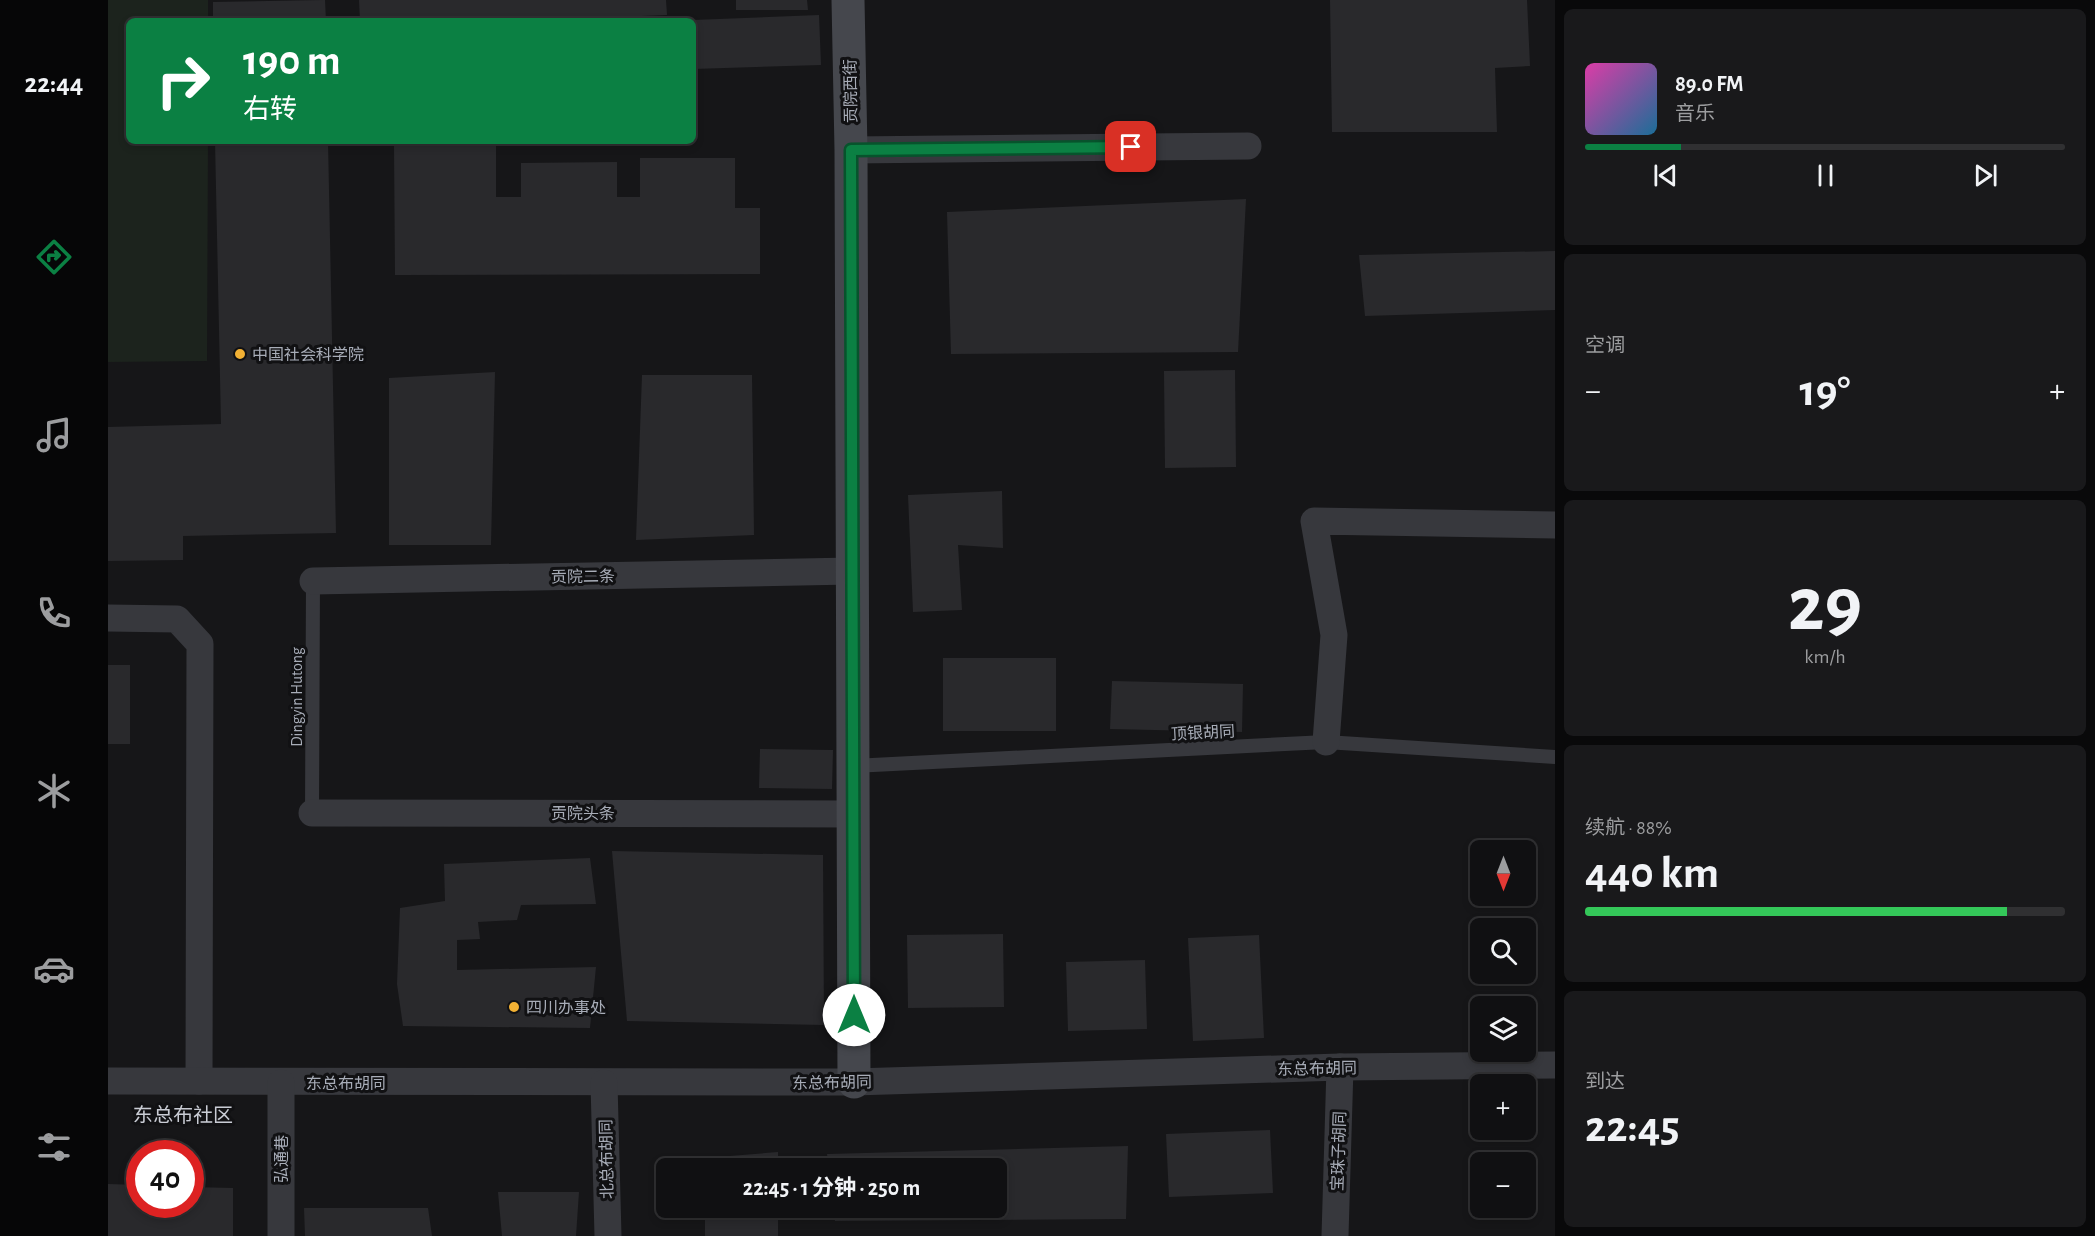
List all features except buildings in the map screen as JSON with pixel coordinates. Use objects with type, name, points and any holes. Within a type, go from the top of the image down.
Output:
[{"type":"street","name":"贡院西街","points":[[848,0],[851,150],[854,1082]]},
{"type":"street","points":[[851,150],[1248,146]]},
{"type":"street","points":[[1326,742],[1334,635],[1314,520],[1555,525]]},
{"type":"street","name":"贡院二条","points":[[313,581],[852,571]]},
{"type":"street","points":[[108,618],[177,619],[200,644],[199,1081]]},
{"type":"street","name":"贡院头条","points":[[312,813],[853,814]]},
{"type":"street","name":"东总布胡同","points":[[108,1081],[854,1082],[1340,1067],[1555,1065]]},
{"type":"street","name":"宝珠子胡同","points":[[1335,1236],[1340,1067]]},
{"type":"street","name":"弘通巷","points":[[281,1083],[281,1236]]},
{"type":"street","name":"北总布胡同","points":[[604,1083],[608,1236]]},
{"type":"lane","name":"Dingyin Hutong","points":[[312,813],[313,581]]},
{"type":"lane","name":"顶银胡同","points":[[853,766],[1326,742],[1555,757]]},
{"type":"shaded area","points":[[108,0],[208,0],[208,18],[126,18],[126,144],[208,144],[207,361],[108,362]]},
{"type":"place","name":"中国社会科学院","points":[[240,354]]},
{"type":"place","name":"四川办事处","points":[[514,1007]]},
{"type":"district","name":"东总布社区","points":[[183,1115]]},
{"type":"route","points":[[854,1015],[851,150],[1131,147]]}]
